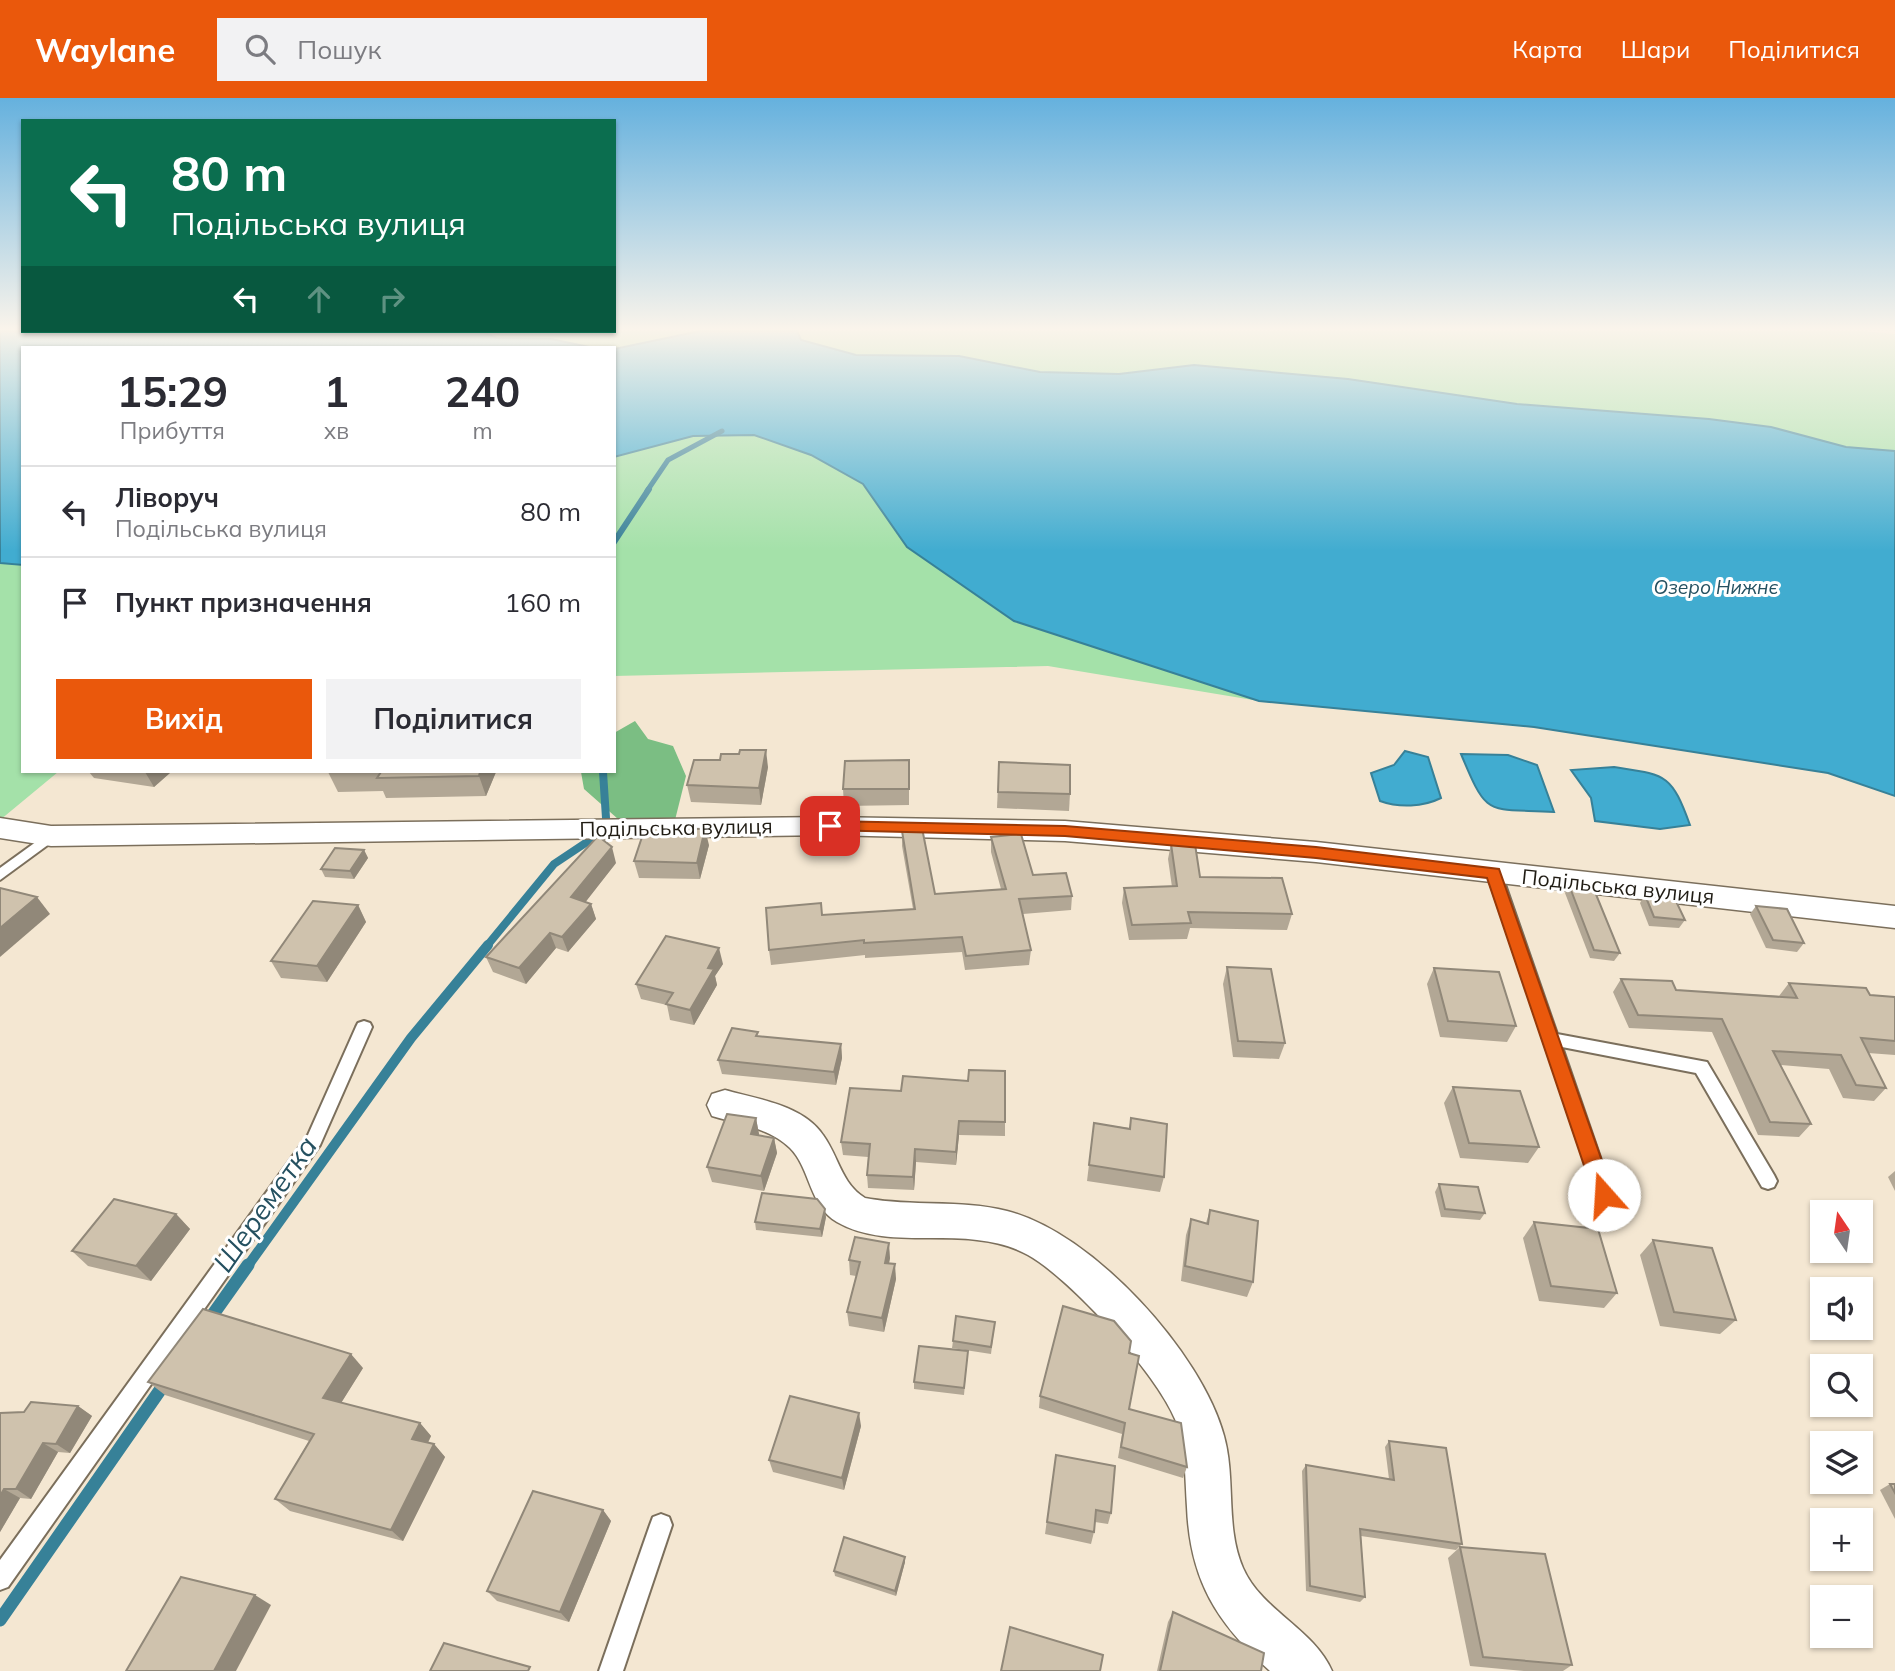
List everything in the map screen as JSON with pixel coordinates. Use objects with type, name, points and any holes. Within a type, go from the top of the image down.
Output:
[{"type":"street","name":"Подільська вулиця","points":[[0,828],[51,836],[830,826],[1051,831],[1316,852],[1895,916]]},
{"type":"street","points":[[725,1105],[780,1122],[795,1131],[809,1145],[837,1199],[851,1211],[883,1217],[1005,1227],[1033,1237],[1059,1253],[1075,1268],[1154,1348],[1188,1395],[1201,1428],[1207,1462],[1209,1531],[1215,1557],[1226,1584],[1241,1609],[1307,1671]]},
{"type":"lane","points":[[0,875],[51,836]]},
{"type":"lane","points":[[1494,873],[1604,1195]]},
{"type":"lane","points":[[0,1579],[314,1140],[364,1027]]},
{"type":"lane","points":[[1551,1039],[1701,1067],[1769,1181]]},
{"type":"lane","points":[[611,1671],[661,1525]]},
{"type":"green space","points":[[1522,404],[1895,404],[1895,451],[1846,447],[1771,427],[1709,419]]},
{"type":"green space","points":[[754,435],[811,455],[863,484],[907,547],[1014,621],[1259,701],[1048,666],[616,676],[616,456],[693,436]]},
{"type":"green space","points":[[0,563],[21,565],[21,773],[57,773],[0,820]]},
{"type":"green space","points":[[635,721],[648,739],[673,746],[686,776],[675,820],[618,819],[584,789],[581,773],[616,773],[616,732]]},
{"type":"water","points":[[0,404],[21,404],[21,565],[0,563]]},
{"type":"water","name":"Озеро Нижнє","points":[[616,404],[1522,404],[1709,419],[1771,427],[1846,447],[1895,451],[1895,796],[1828,773],[1534,727],[1259,701],[1014,621],[907,547],[863,484],[811,455],[754,435],[693,436],[616,456]]},
{"type":"water","points":[[1405,751],[1428,757],[1441,798],[1411,806],[1380,801],[1371,773],[1394,765]]},
{"type":"water","points":[[1461,754],[1508,755],[1537,765],[1554,812],[1492,806],[1477,790]]},
{"type":"water","points":[[1614,767],[1645,772],[1664,780],[1677,795],[1690,825],[1660,829],[1595,821],[1591,798],[1571,770]]},
{"type":"building","points":[[740,750],[766,750],[759,788],[687,785],[694,760],[720,760],[721,754],[739,754]]},
{"type":"building","points":[[909,760],[909,789],[843,789],[845,761]]},
{"type":"building","points":[[999,762],[1070,765],[1070,794],[998,792]]},
{"type":"building","points":[[380,773],[480,773],[479,776],[377,778]]},
{"type":"building","points":[[645,828],[705,829],[697,863],[634,861]]},
{"type":"building","points":[[922,828],[935,894],[1006,889],[991,837],[1021,834],[1033,875],[1066,873],[1072,896],[1019,899],[1031,950],[966,956],[962,937],[864,943],[864,940],[769,950],[766,908],[821,903],[822,915],[915,909],[902,831]]},
{"type":"building","points":[[598,836],[612,847],[571,897],[591,904],[562,937],[550,933],[519,968],[486,957]]},
{"type":"building","points":[[1171,844],[1195,844],[1200,877],[1282,878],[1292,914],[1188,912],[1191,923],[1132,925],[1124,888],[1177,886]]},
{"type":"building","points":[[335,848],[364,850],[350,871],[321,869]]},
{"type":"building","points":[[1569,885],[1593,887],[1620,953],[1594,950]]},
{"type":"building","points":[[0,888],[37,897],[0,928]]},
{"type":"building","points":[[1645,895],[1674,897],[1685,920],[1654,917]]},
{"type":"building","points":[[313,901],[358,905],[317,966],[271,961]]},
{"type":"building","points":[[1756,906],[1787,909],[1804,943],[1773,940]]},
{"type":"building","points":[[666,936],[719,948],[708,968],[714,969],[690,1010],[666,1004],[673,993],[636,984]]},
{"type":"building","points":[[1227,967],[1271,969],[1285,1043],[1238,1041]]},
{"type":"building","points":[[1434,968],[1499,972],[1516,1026],[1448,1021]]},
{"type":"building","points":[[1621,979],[1672,981],[1676,990],[1797,998],[1789,983],[1866,988],[1870,995],[1895,997],[1895,1041],[1861,1038],[1886,1088],[1856,1085],[1841,1055],[1773,1051],[1811,1124],[1770,1122],[1722,1019],[1638,1015]]},
{"type":"building","points":[[732,1028],[758,1032],[756,1036],[841,1044],[834,1072],[718,1060]]},
{"type":"building","points":[[969,1070],[1005,1071],[1005,1122],[959,1121],[956,1152],[915,1149],[913,1177],[867,1175],[870,1144],[841,1142],[850,1088],[901,1091],[903,1076],[968,1081]]},
{"type":"building","points":[[1453,1087],[1520,1091],[1539,1147],[1469,1143]]},
{"type":"building","points":[[727,1114],[756,1118],[751,1134],[774,1138],[761,1176],[707,1167]]},
{"type":"building","points":[[1131,1118],[1167,1124],[1164,1177],[1089,1165],[1094,1123],[1130,1129]]},
{"type":"building","points":[[1439,1184],[1478,1187],[1485,1213],[1445,1209]]},
{"type":"building","points":[[762,1193],[817,1199],[825,1209],[820,1229],[755,1222]]},
{"type":"building","points":[[114,1199],[176,1214],[136,1266],[72,1251]]},
{"type":"building","points":[[1210,1210],[1258,1221],[1253,1282],[1185,1266],[1191,1219],[1208,1224]]},
{"type":"building","points":[[1534,1222],[1598,1229],[1617,1293],[1551,1286]]},
{"type":"building","points":[[855,1237],[889,1243],[885,1263],[895,1264],[882,1318],[847,1312],[860,1262],[849,1260]]},
{"type":"building","points":[[1653,1240],[1712,1248],[1736,1320],[1674,1312]]},
{"type":"building","points":[[1063,1306],[1114,1321],[1131,1341],[1129,1353],[1139,1356],[1129,1409],[1181,1423],[1187,1467],[1121,1447],[1125,1423],[1040,1396]]},
{"type":"building","points":[[203,1309],[351,1354],[323,1398],[420,1423],[412,1439],[434,1444],[391,1530],[275,1499],[314,1434],[148,1382]]},
{"type":"building","points":[[956,1316],[995,1322],[991,1347],[953,1341]]},
{"type":"building","points":[[919,1346],[968,1351],[964,1388],[914,1382]]},
{"type":"building","points":[[790,1396],[859,1413],[842,1478],[769,1460]]},
{"type":"building","points":[[31,1402],[78,1406],[56,1444],[43,1443],[16,1489],[4,1489],[0,1496],[0,1413],[24,1412]]},
{"type":"building","points":[[1389,1441],[1446,1448],[1462,1544],[1360,1529],[1365,1597],[1310,1586],[1306,1465],[1394,1480]]},
{"type":"building","points":[[1056,1455],[1115,1466],[1111,1513],[1096,1510],[1094,1532],[1047,1522]]},
{"type":"building","points":[[533,1491],[603,1510],[560,1612],[487,1591]]},
{"type":"building","points":[[844,1537],[905,1557],[895,1591],[834,1571]]},
{"type":"building","points":[[1460,1547],[1545,1554],[1572,1665],[1483,1657]]},
{"type":"building","points":[[181,1577],[255,1595],[214,1671],[126,1671]]},
{"type":"building","points":[[1173,1612],[1264,1653],[1261,1671],[1160,1671]]},
{"type":"building","points":[[1010,1627],[1103,1655],[1100,1671],[1001,1671]]},
{"type":"building","points":[[444,1643],[530,1667],[528,1671],[430,1671]]},
{"type":"waterway","name":"Шереметка","points":[[647,491],[668,460],[722,431]]},
{"type":"waterway","name":"Шереметка","points":[[616,539],[649,489]]},
{"type":"waterway","name":"Шереметка","points":[[603,773],[606,818]]},
{"type":"waterway","name":"Шереметка","points":[[486,947],[554,864],[593,838]]},
{"type":"waterway","name":"Шереметка","points":[[247,1267],[411,1038],[488,945]]},
{"type":"waterway","name":"Шереметка","points":[[209,1320],[248,1265]]},
{"type":"waterway","name":"Шереметка","points":[[0,1620],[165,1383]]},
{"type":"route","points":[[830,826],[1065,831],[1316,852],[1494,873],[1604,1195]]}]
